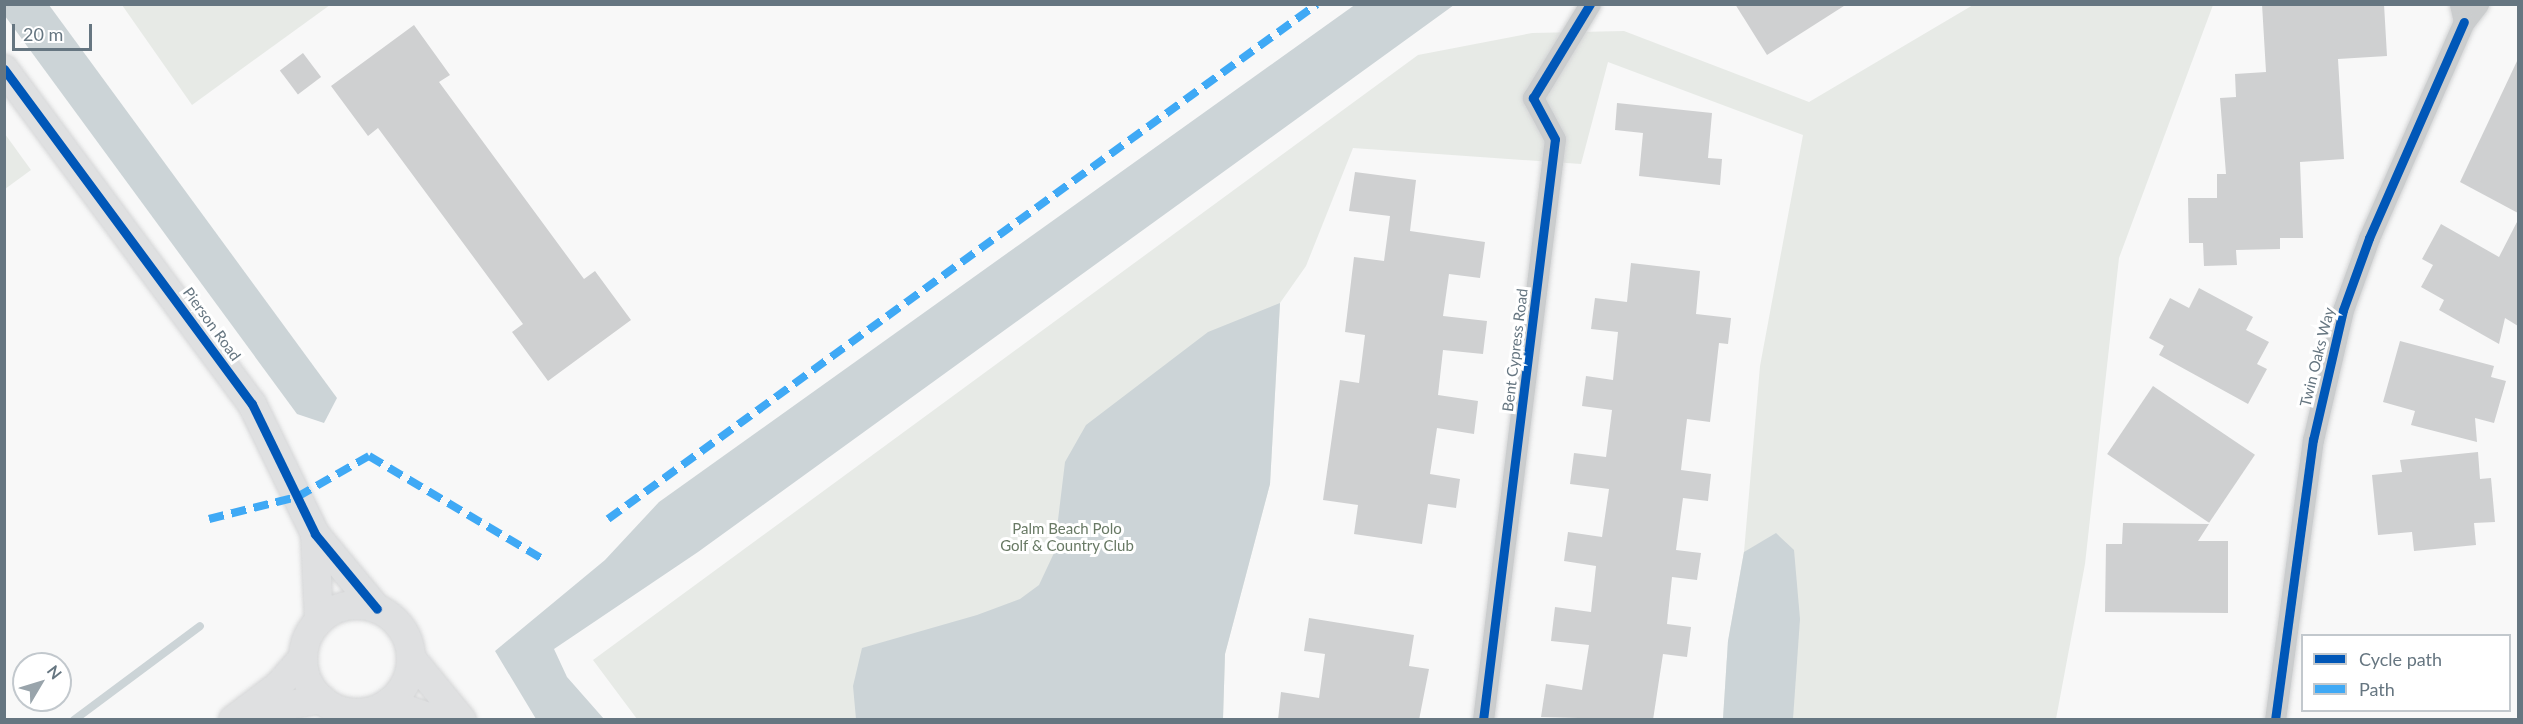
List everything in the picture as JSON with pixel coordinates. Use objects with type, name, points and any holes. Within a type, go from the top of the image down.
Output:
[{"type":"street","name":"Bent Cypress Road","points":[[1483,720],[1556,139],[1533,98],[1590,4]]},
{"type":"street","name":"Twin Oaks Way","points":[[2275,720],[2313,440],[2343,310],[2369,238],[2462,13],[2478,4]]},
{"type":"street","name":"Pierson Road","points":[[4,69],[252,404],[315,534],[377,609]]},
{"type":"street","name":"Pierson Road","points":[[315,534],[319,621]]},
{"type":"street","points":[[238,716],[279,685],[303,657],[319,621],[336,609],[357,605],[377,609],[398,623],[411,658],[462,720]]},
{"type":"street","points":[[303,657],[311,687],[322,699]]},
{"type":"street","points":[[238,716],[322,699],[362,712],[388,703],[405,683],[411,658]]},
{"type":"street","points":[[388,703],[437,720]]},
{"type":"green space","points":[[122,5],[330,5],[192,105]]},
{"type":"green space","name":"Palm Beach Polo Golf & Country Club","points":[[1973,5],[2213,5],[2119,258],[2085,564],[2056,719],[1723,719],[1728,641],[1744,552],[1760,366],[1803,135],[1608,62],[1581,164],[1353,148],[1306,266],[1280,303],[1270,484],[1225,654],[1223,719],[637,719],[593,660],[1418,55],[1532,33],[1624,31],[1809,102]]},
{"type":"green space","points":[[5,134],[31,170],[4,189]]},
{"type":"shaded area","points":[[1356,4],[1454,5],[698,552],[554,649],[567,677],[604,719],[536,719],[495,651],[605,560],[659,502]]},
{"type":"shaded area","points":[[4,5],[49,5],[337,398],[324,423],[297,414],[5,16]]},
{"type":"shaded area","points":[[1280,303],[1270,484],[1225,654],[1223,719],[856,719],[853,686],[862,648],[977,615],[1020,599],[1039,585],[1054,553],[1065,462],[1086,425],[1208,332]]},
{"type":"shaded area","points":[[1776,533],[1794,550],[1800,619],[1793,719],[1723,719],[1728,641],[1744,552]]},
{"type":"building","points":[[1735,4],[1847,4],[1767,55]]},
{"type":"building","points":[[2262,4],[2384,4],[2387,56],[2338,59],[2344,159],[2300,162],[2303,238],[2280,238],[2280,249],[2236,250],[2237,265],[2204,266],[2203,243],[2189,243],[2188,198],[2217,198],[2217,174],[2226,174],[2220,98],[2236,97],[2235,74],[2266,72]]},
{"type":"building","points":[[414,25],[450,75],[439,82],[584,279],[595,271],[631,320],[548,381],[512,332],[523,324],[378,128],[368,136],[331,86]]},
{"type":"building","points":[[303,53],[321,77],[298,94],[280,70]]},
{"type":"building","points":[[2518,59],[2518,213],[2460,182]]},
{"type":"building","points":[[1617,103],[1712,113],[1708,158],[1722,159],[1720,185],[1639,176],[1643,133],[1615,130]]},
{"type":"building","points":[[1355,172],[1416,180],[1410,231],[1485,242],[1480,278],[1449,274],[1443,316],[1487,321],[1483,354],[1443,350],[1438,395],[1478,401],[1474,434],[1437,428],[1430,474],[1460,479],[1456,508],[1428,504],[1422,544],[1354,534],[1358,505],[1323,500],[1340,380],[1359,383],[1365,335],[1345,332],[1354,257],[1384,261],[1390,216],[1349,211]]},
{"type":"building","points":[[2518,220],[2518,326],[2505,318],[2499,344],[2439,310],[2444,300],[2421,287],[2433,265],[2422,259],[2441,224],[2499,257]]},
{"type":"building","points":[[1631,263],[1700,271],[1696,314],[1731,318],[1728,344],[1719,343],[1710,422],[1687,419],[1681,470],[1711,474],[1708,501],[1683,498],[1676,550],[1701,553],[1697,580],[1672,577],[1667,624],[1691,627],[1687,657],[1663,654],[1653,720],[1541,717],[1546,684],[1582,690],[1589,645],[1551,641],[1555,607],[1591,612],[1596,566],[1564,561],[1568,532],[1602,537],[1609,489],[1570,484],[1574,453],[1606,457],[1612,410],[1582,406],[1586,376],[1613,380],[1618,332],[1591,329],[1595,298],[1627,302]]},
{"type":"building","points":[[2199,288],[2253,317],[2246,330],[2269,342],[2257,364],[2267,369],[2248,404],[2159,355],[2164,346],[2149,338],[2170,298],[2189,308]]},
{"type":"building","points":[[2400,341],[2494,366],[2491,377],[2506,381],[2494,423],[2475,418],[2477,442],[2411,425],[2415,411],[2383,402]]},
{"type":"building","points":[[2153,386],[2255,455],[2209,523],[2107,454]]},
{"type":"building","points":[[2478,452],[2480,479],[2491,478],[2495,522],[2474,523],[2476,545],[2414,551],[2412,532],[2378,535],[2372,475],[2402,472],[2400,460]]},
{"type":"building","points":[[2123,523],[2209,524],[2198,541],[2228,541],[2228,613],[2105,612],[2106,544],[2122,544]]},
{"type":"building","points":[[1309,618],[1414,635],[1409,666],[1429,669],[1419,720],[1278,720],[1281,692],[1319,698],[1325,654],[1304,651]]},
{"type":"waterway","points":[[74,720],[200,626]]},
{"type":"marked path","points":[[608,519],[1317,4]]},
{"type":"marked path","points":[[209,519],[297,497],[369,456],[546,561]]},
{"type":"cycle path","points":[[1483,720],[1555,139],[1533,98],[1590,4]]},
{"type":"cycle path","points":[[2275,720],[2313,440],[2343,310],[2369,238],[2464,22]]},
{"type":"cycle path","points":[[4,69],[252,404],[315,534],[377,609]]}]
